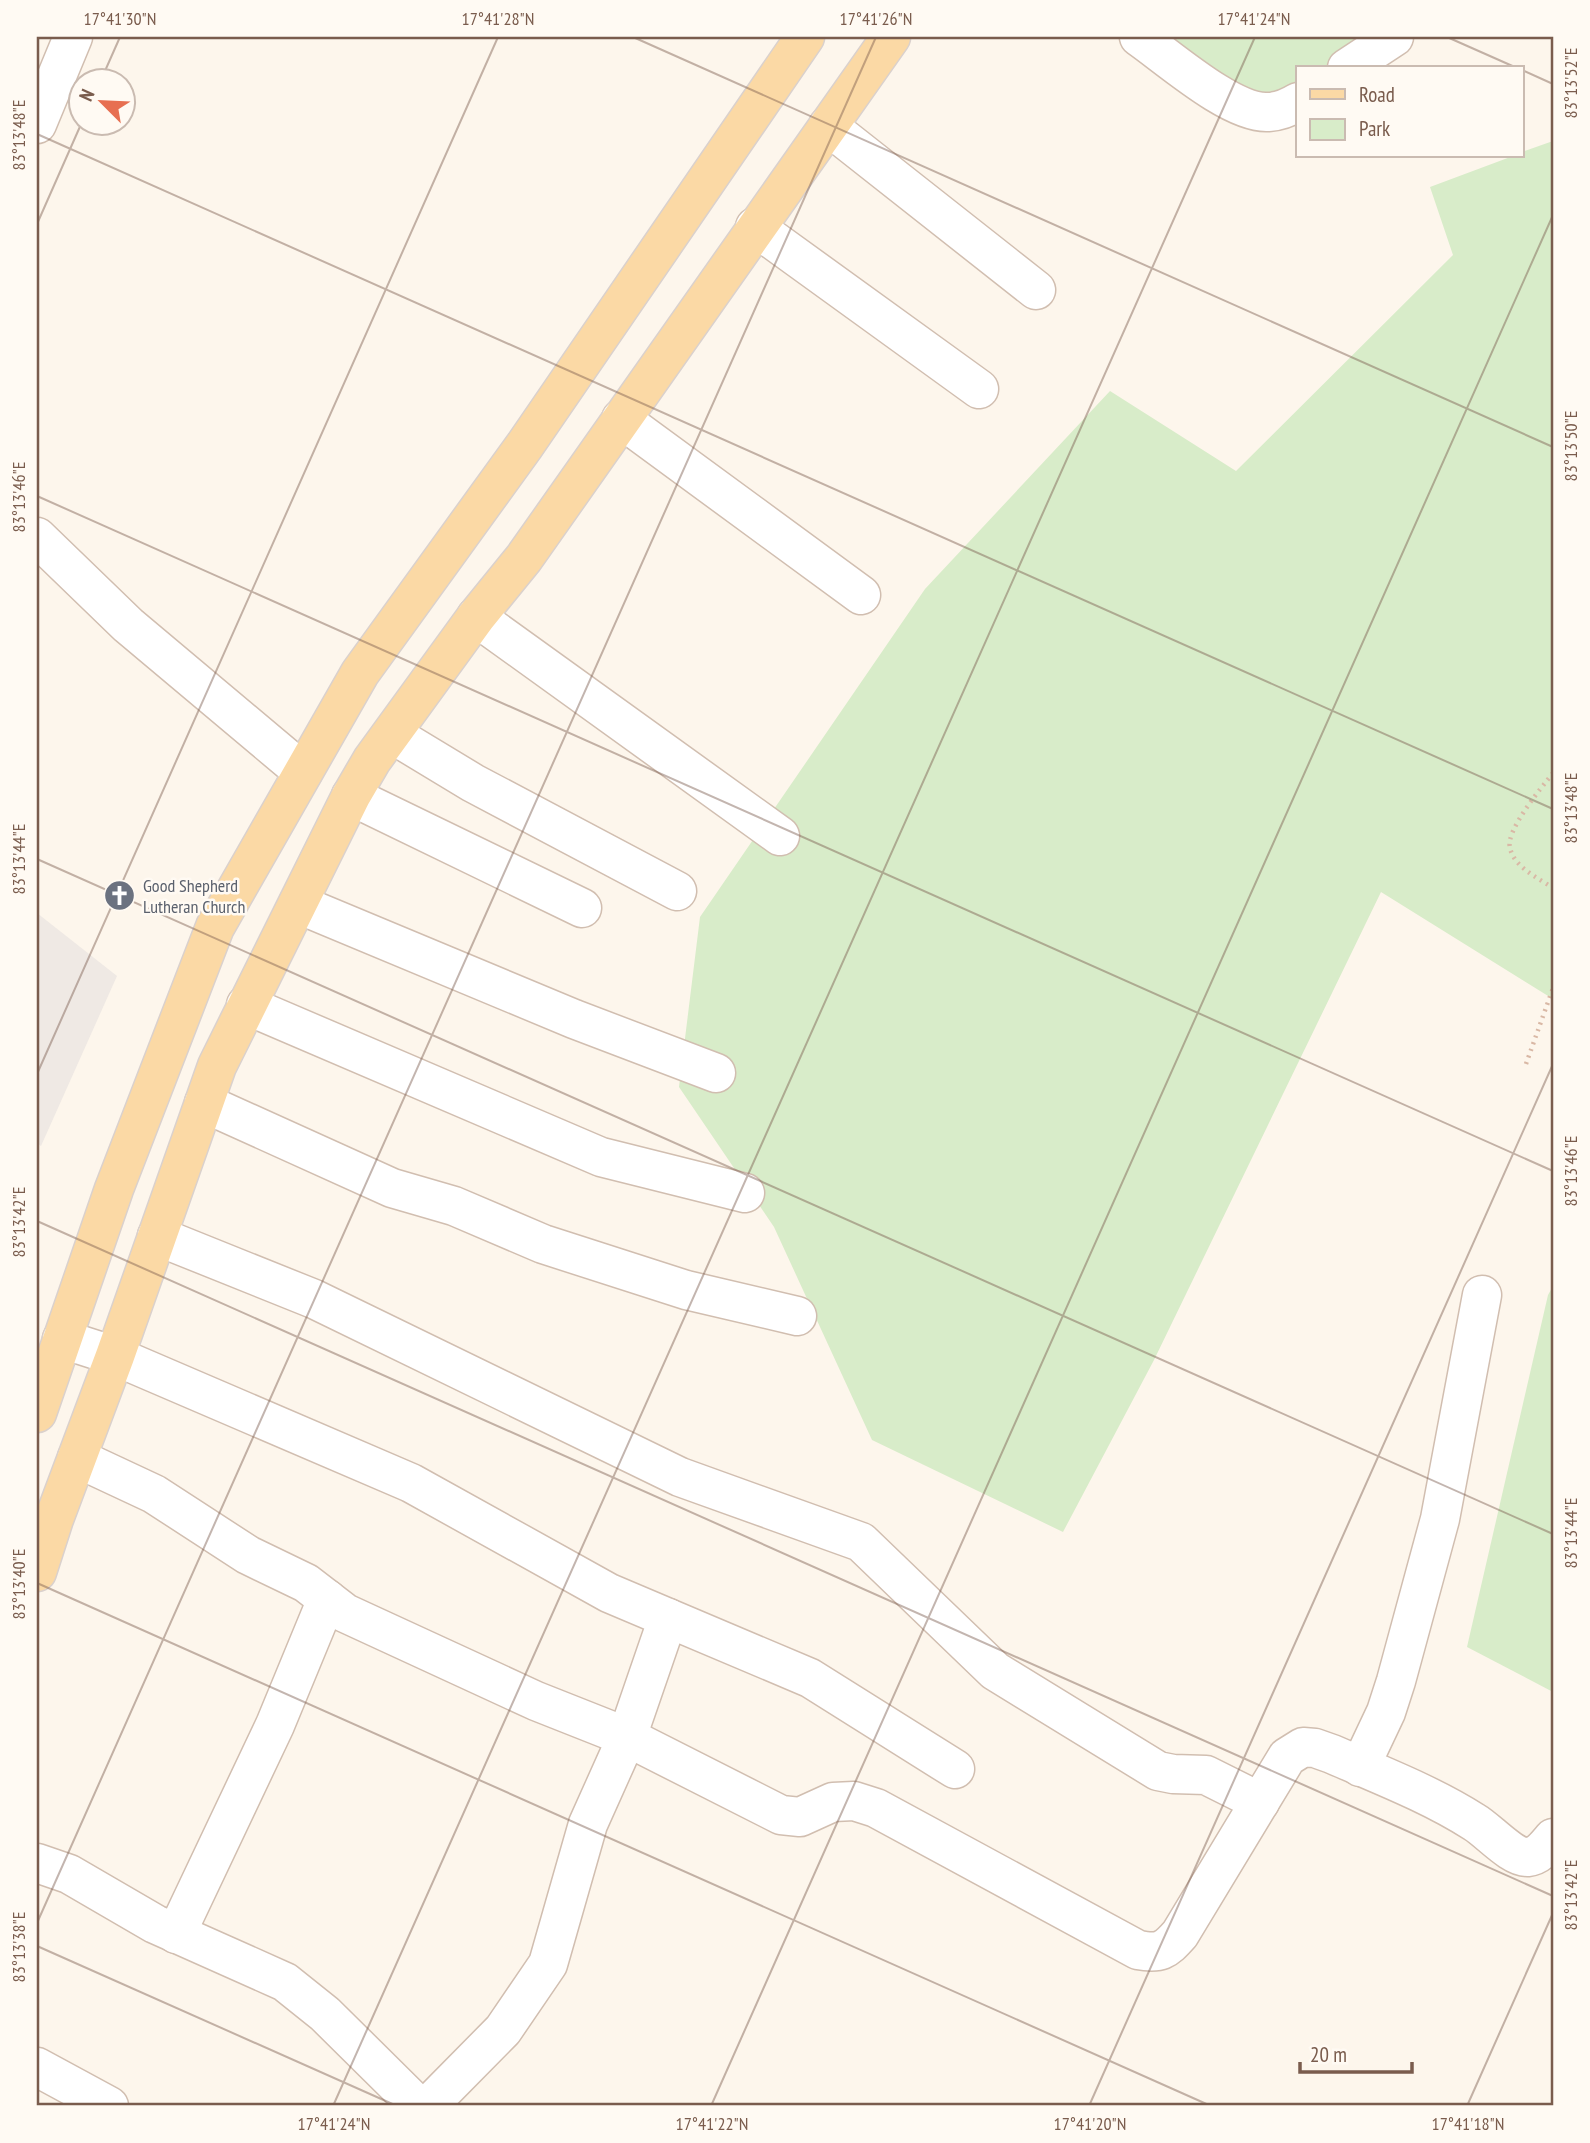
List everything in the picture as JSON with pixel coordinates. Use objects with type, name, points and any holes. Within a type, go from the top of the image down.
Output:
[{"type":"main road","points":[[37,1413],[114,1189],[215,927],[360,673],[525,445],[805,37]]},
{"type":"main road","points":[[37,1572],[217,1066],[351,796],[372,760],[476,617],[524,558],[891,37]]},
{"type":"street","points":[[37,124],[74,37]]},
{"type":"street","points":[[1139,37],[1209,88],[1243,107],[1265,113],[1286,110],[1296,103]]},
{"type":"street","points":[[1351,66],[1394,37]]},
{"type":"street","points":[[828,126],[1036,290]]},
{"type":"street","points":[[755,227],[979,389]]},
{"type":"street","points":[[621,419],[861,595]]},
{"type":"street","points":[[37,537],[128,625],[303,772]]},
{"type":"street","points":[[476,617],[780,836]]},
{"type":"street","points":[[392,734],[473,783],[677,891]]},
{"type":"street","points":[[351,796],[582,908]]},
{"type":"street","points":[[298,904],[574,1019],[716,1073]]},
{"type":"street","points":[[246,1005],[601,1157],[745,1193]]},
{"type":"street","points":[[204,1103],[392,1188],[454,1206],[544,1244],[685,1290],[797,1316]]},
{"type":"street","points":[[157,1236],[314,1298],[680,1477],[861,1542],[995,1671],[1158,1771],[1206,1775],[1260,1802]]},
{"type":"street","points":[[1360,1766],[1386,1712],[1440,1519],[1482,1295]]},
{"type":"street","points":[[62,1339],[115,1356],[411,1483],[609,1593],[810,1678],[955,1769]]},
{"type":"street","points":[[77,1458],[154,1494],[248,1555],[306,1583],[345,1613],[536,1701],[627,1737],[781,1815],[800,1817],[833,1802],[854,1801],[876,1808],[1138,1950],[1155,1953],[1169,1947],[1180,1934],[1287,1757],[1303,1747],[1315,1748],[1360,1766],[1451,1808],[1478,1824],[1516,1854],[1528,1857],[1549,1849]]},
{"type":"street","points":[[176,1934],[275,1725],[327,1599]]},
{"type":"street","points":[[428,2106],[503,2030],[548,1964],[588,1824],[627,1737],[668,1618]]},
{"type":"street","points":[[37,1863],[69,1874],[155,1924],[285,1982],[325,2014],[418,2106]]},
{"type":"street","points":[[37,2067],[109,2106]]},
{"type":"path","points":[[1553,773],[1512,830],[1509,846],[1516,860],[1528,872],[1553,888]]},
{"type":"path","points":[[1526,1064],[1553,988]]},
{"type":"shaded area","points":[[37,913],[117,976],[41,1146],[37,1143]]},
{"type":"green space","points":[[1150,37],[1378,37],[1331,66],[1296,66],[1296,88],[1241,123]]},
{"type":"green space","points":[[1553,141],[1553,999],[1381,892],[1154,1360],[1063,1532],[872,1440],[774,1227],[679,1087],[700,917],[925,589],[1110,391],[1236,471],[1453,255],[1430,187],[1508,158],[1524,158],[1524,151]]},
{"type":"green space","points":[[1553,1286],[1553,1692],[1467,1647],[1548,1295]]},
{"type":"place","name":"Good Shepherd Lutheran Church","points":[[120,896]]}]
